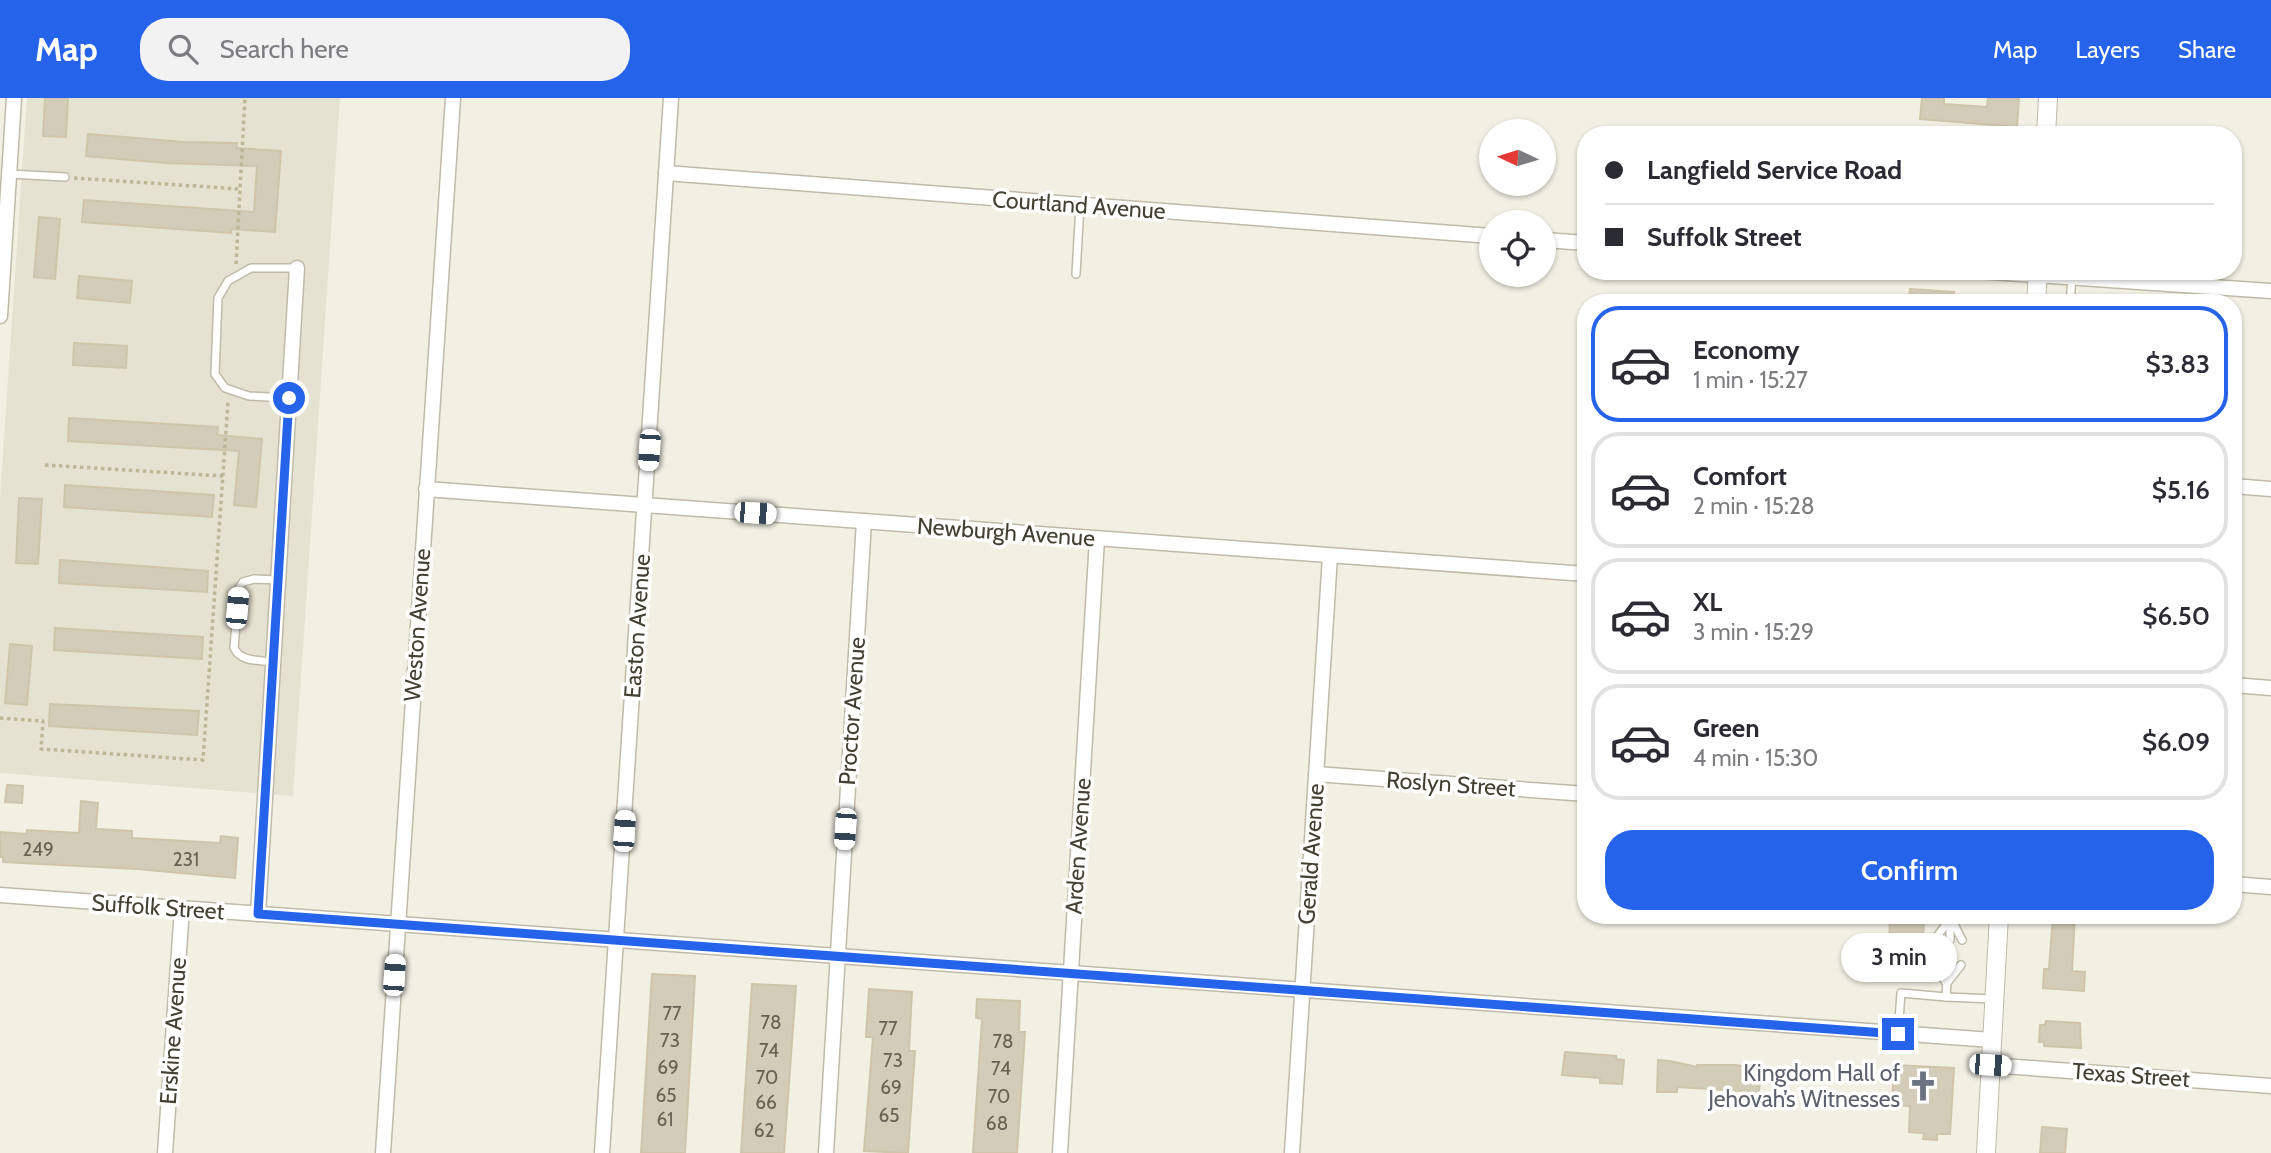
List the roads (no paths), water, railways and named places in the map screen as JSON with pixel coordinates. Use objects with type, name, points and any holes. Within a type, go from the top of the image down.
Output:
[{"type":"street","points":[[0,316],[6,179],[14,98]]},
{"type":"street","name":"Weston Avenue","points":[[383,1153],[453,98]]},
{"type":"street","name":"Easton Avenue","points":[[602,1153],[671,98]]},
{"type":"street","points":[[2047,126],[2049,98]]},
{"type":"street","name":"Courtland Avenue","points":[[666,173],[1479,235]]},
{"type":"street","points":[[1556,241],[1577,242]]},
{"type":"street","points":[[258,914],[297,268]]},
{"type":"street","points":[[2103,280],[2271,291]]},
{"type":"street","points":[[2242,487],[2271,489]]},
{"type":"street","name":"Newburgh Avenue","points":[[426,489],[1577,573]]},
{"type":"street","name":"Proctor Avenue","points":[[826,1153],[864,521]]},
{"type":"street","name":"Arden Avenue","points":[[1060,1153],[1097,539]]},
{"type":"street","name":"Gerald Avenue","points":[[1292,1153],[1330,556]]},
{"type":"street","points":[[2242,686],[2271,688]]},
{"type":"street","name":"Roslyn Street","points":[[1316,774],[1577,793]]},
{"type":"street","points":[[2242,885],[2271,887]]},
{"type":"street","name":"Suffolk Street","points":[[0,895],[1992,1040]]},
{"type":"street","name":"Erskine Avenue","points":[[165,1153],[182,908]]},
{"type":"street","points":[[1986,1153],[1998,924]]},
{"type":"street","name":"Texas Street","points":[[1990,1065],[2271,1086]]},
{"type":"lane","points":[[6,179],[65,177]]},
{"type":"lane","points":[[1076,274],[1080,205]]},
{"type":"lane","points":[[289,398],[249,396],[225,388],[215,374],[218,298],[228,281],[251,268],[297,268]]},
{"type":"lane","points":[[273,662],[246,659],[238,655],[234,648],[239,588],[243,582],[254,579],[278,580]]},
{"type":"lane","points":[[1935,939],[1946,924]]},
{"type":"lane","points":[[1950,940],[1951,924]]},
{"type":"lane","points":[[1954,924],[1962,940]]},
{"type":"lane","points":[[1934,963],[1947,984]]},
{"type":"lane","points":[[1946,997],[1948,964]]},
{"type":"lane","points":[[1947,984],[1961,965]]},
{"type":"lane","points":[[1898,1034],[1901,993],[1994,999]]},
{"type":"place","name":"Kingdom Hall of Jehovah’s Witnesses","points":[[1923,1086]]}]
